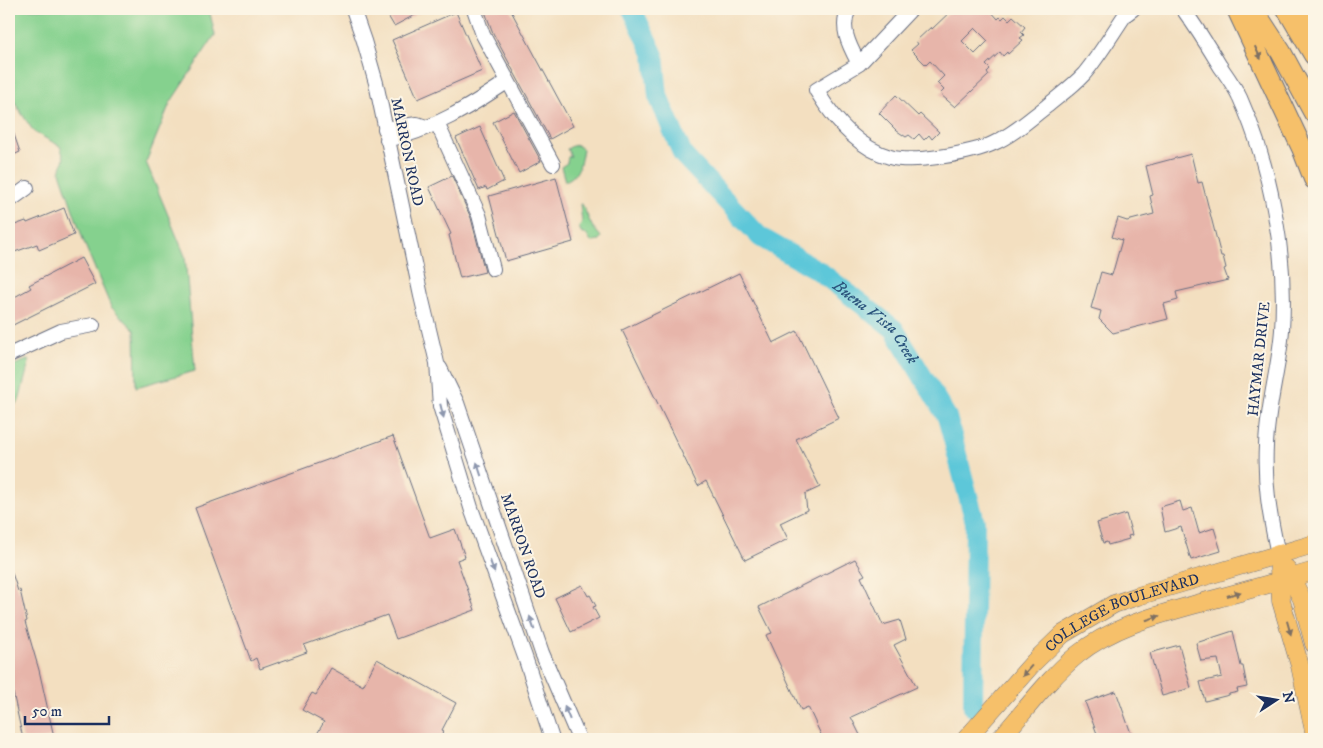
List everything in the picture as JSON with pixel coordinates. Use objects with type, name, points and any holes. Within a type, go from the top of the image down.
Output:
[{"type":"highway","points":[[1238,9],[1294,130],[1314,179]]},
{"type":"highway","points":[[1253,9],[1285,60],[1314,113]]},
{"type":"highway","points":[[1287,9],[1314,54]]},
{"type":"highway","points":[[1302,9],[1314,25]]},
{"type":"main road","name":"COLLEGE BOULEVARD","points":[[966,739],[1034,662],[1063,634],[1102,610],[1138,596],[1314,544]]},
{"type":"main road","points":[[1278,554],[1285,579],[1302,599],[1314,644]]},
{"type":"main road","name":"COLLEGE BOULEVARD","points":[[1000,739],[1052,679],[1078,654],[1124,627],[1314,571]]},
{"type":"main road","points":[[1285,579],[1281,601],[1300,666],[1314,731]]},
{"type":"main road","points":[[1124,627],[1135,613],[1138,596]]},
{"type":"main road","points":[[1093,644],[1091,638],[1103,619],[1102,610]]},
{"type":"street","name":"MARRON ROAD","points":[[353,9],[376,83],[437,363],[440,406],[472,511],[525,657],[552,739]]},
{"type":"street","points":[[474,9],[483,35],[553,164]]},
{"type":"street","points":[[849,9],[845,16],[846,36],[859,64]]},
{"type":"street","points":[[911,9],[859,64],[816,90],[826,107],[845,129],[864,145],[890,157],[913,160],[968,151],[994,143],[1013,132],[1084,74],[1125,15],[1133,9]]},
{"type":"street","name":"HAYMAR DRIVE","points":[[1183,9],[1239,96],[1256,137],[1266,171],[1278,242],[1283,287],[1282,331],[1266,445],[1266,489],[1278,554]]},
{"type":"street","points":[[386,134],[420,132],[450,117],[508,81]]},
{"type":"street","points":[[431,125],[479,215],[493,269]]},
{"type":"street","points":[[9,202],[27,188]]},
{"type":"street","points":[[9,355],[61,330],[93,325]]},
{"type":"street","name":"MARRON ROAD","points":[[437,363],[457,403],[542,651],[580,739]]},
{"type":"green space","points":[[9,9],[209,9],[215,35],[170,103],[146,162],[185,256],[195,371],[136,387],[135,330],[111,307],[85,245],[60,172],[64,158],[60,146],[34,132],[9,90]]},
{"type":"green space","points":[[577,145],[583,149],[580,164],[574,176],[565,181],[561,167],[567,163],[568,157],[571,156],[567,149]]},
{"type":"green space","points":[[580,204],[582,204],[592,226],[601,237],[599,240],[591,242],[586,234],[582,234],[579,227],[582,222]]},
{"type":"green space","points":[[30,359],[19,401],[9,411],[9,367]]},
{"type":"building","points":[[384,9],[426,9],[394,26]]},
{"type":"building","points":[[484,9],[510,9],[573,126],[550,139],[493,33]]},
{"type":"building","points":[[953,9],[989,9],[998,19],[1000,17],[1002,19],[1005,16],[1009,20],[1013,16],[1025,27],[1021,32],[1024,35],[1020,38],[1023,40],[1008,54],[1007,52],[1003,56],[1000,52],[986,65],[990,69],[987,72],[989,75],[955,107],[940,94],[944,90],[937,83],[944,76],[930,61],[926,65],[911,50],[918,44],[916,41],[931,27],[932,29]],"holes":[[[975,28],[988,41],[975,54],[962,41]]]},
{"type":"building","points":[[456,12],[482,71],[418,99],[392,40]]},
{"type":"building","points":[[896,95],[918,116],[920,114],[939,132],[932,139],[929,135],[924,140],[919,134],[914,139],[909,135],[906,137],[879,113]]},
{"type":"building","points":[[514,111],[541,161],[519,173],[493,122]]},
{"type":"building","points":[[9,124],[20,152],[9,157]]},
{"type":"building","points":[[480,127],[504,181],[487,190],[486,187],[479,190],[456,138]]},
{"type":"building","points":[[1191,154],[1198,183],[1202,182],[1228,280],[1176,292],[1178,300],[1164,304],[1168,319],[1113,333],[1099,319],[1101,311],[1091,308],[1101,272],[1112,275],[1122,240],[1112,237],[1118,218],[1127,221],[1154,214],[1150,196],[1153,195],[1146,166]]},
{"type":"building","points":[[452,176],[471,218],[485,272],[460,278],[449,235],[451,234],[429,187]]},
{"type":"building","points":[[556,177],[573,242],[506,261],[489,196]]},
{"type":"building","points":[[64,208],[74,235],[39,250],[37,244],[9,254],[9,227],[26,221],[27,223]]},
{"type":"building","points":[[81,258],[95,284],[9,327],[9,300],[31,288],[29,285]]},
{"type":"building","points":[[739,273],[773,343],[797,331],[839,418],[796,439],[820,487],[805,494],[807,510],[780,523],[788,539],[745,560],[706,481],[698,486],[622,330]]},
{"type":"building","points":[[393,436],[430,538],[455,529],[465,557],[457,560],[475,610],[396,639],[387,615],[304,645],[307,652],[260,669],[256,658],[251,661],[195,508]]},
{"type":"building","points":[[1180,501],[1183,511],[1192,508],[1199,533],[1214,528],[1221,551],[1191,560],[1181,527],[1165,532],[1160,507]]},
{"type":"building","points":[[1126,514],[1132,535],[1128,536],[1129,539],[1108,545],[1107,542],[1103,543],[1097,523]]},
{"type":"building","points":[[855,559],[865,575],[861,577],[883,625],[900,620],[906,639],[894,645],[917,687],[851,717],[862,739],[823,739],[808,707],[801,710],[766,635],[772,633],[759,607]]},
{"type":"building","points":[[10,567],[18,591],[20,590],[27,621],[25,622],[39,670],[54,737],[23,739],[9,674]]},
{"type":"building","points":[[582,585],[596,606],[593,607],[599,618],[571,632],[555,598]]},
{"type":"building","points":[[1233,631],[1247,687],[1237,689],[1238,692],[1229,695],[1205,701],[1200,682],[1222,677],[1218,659],[1201,661],[1196,643]]},
{"type":"building","points":[[1179,645],[1191,688],[1162,696],[1150,653]]},
{"type":"building","points":[[377,659],[456,703],[439,739],[314,739],[324,722],[302,710],[312,693],[316,695],[331,668],[363,686]]},
{"type":"building","points":[[1116,691],[1133,739],[1099,739],[1085,702]]},
{"type":"waterway","name":"Buena Vista Creek","points":[[632,9],[654,55],[658,96],[683,155],[760,237],[819,271],[894,329],[947,417],[975,522],[973,707]]}]
